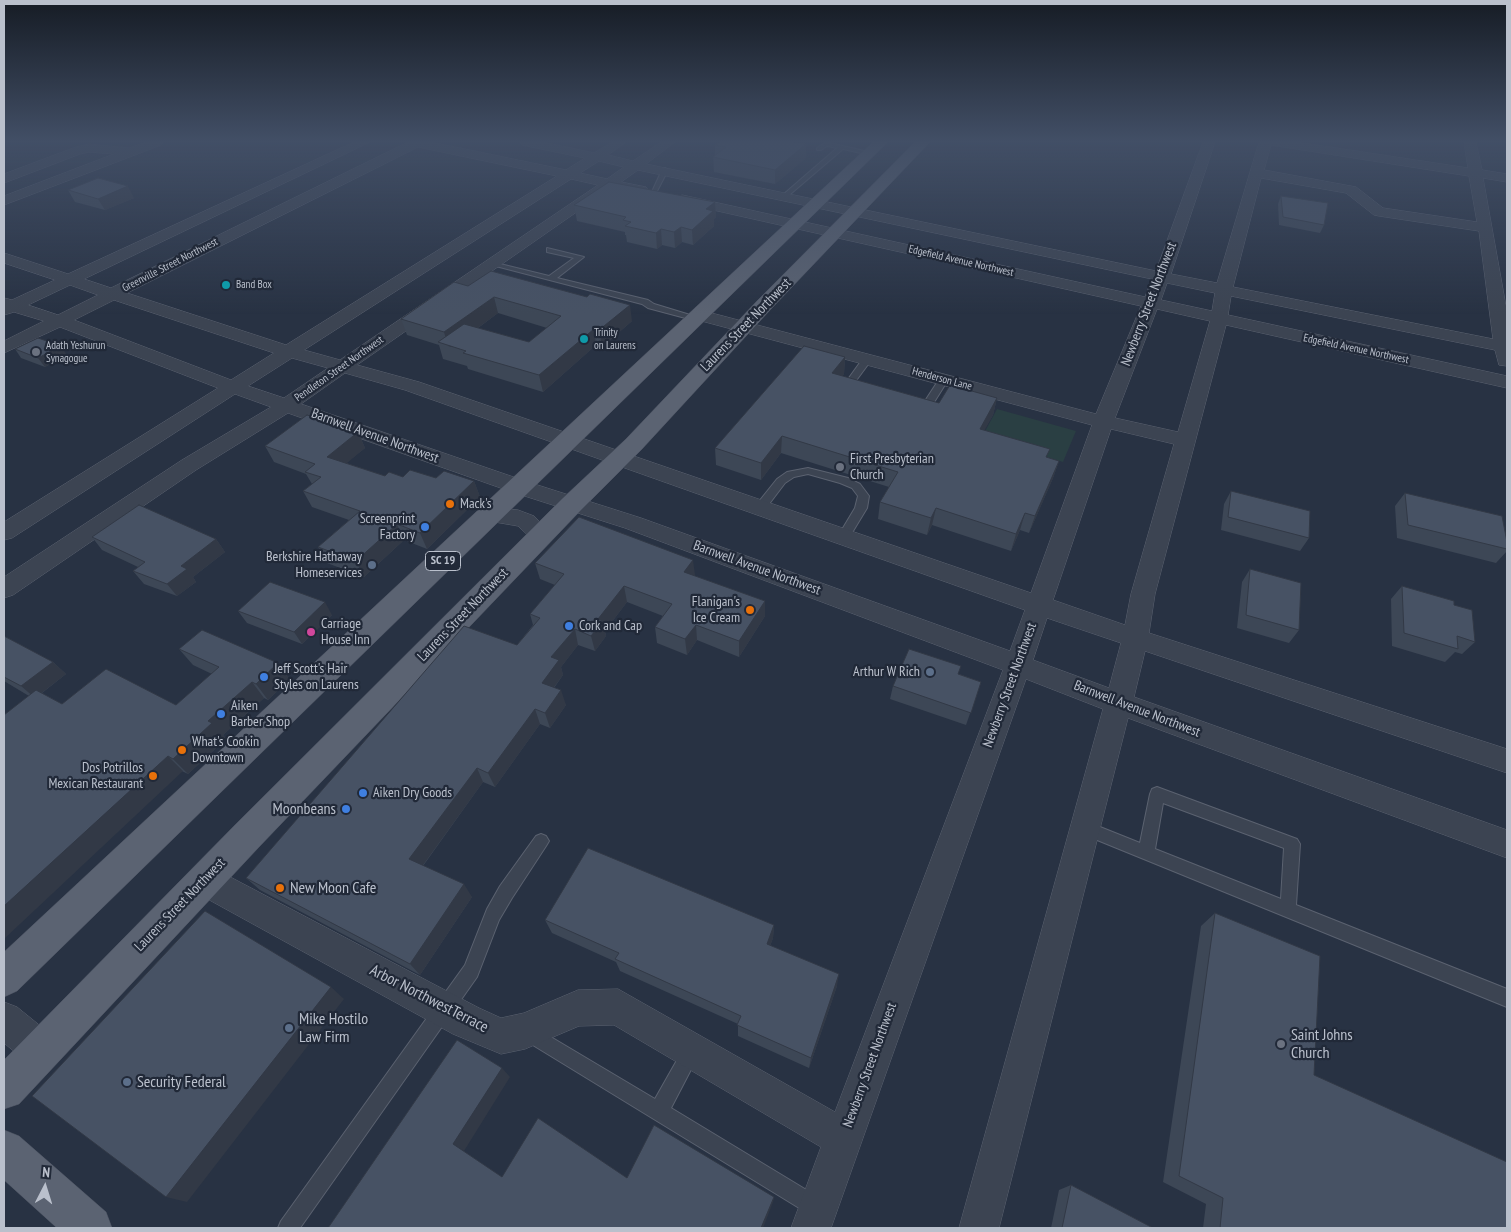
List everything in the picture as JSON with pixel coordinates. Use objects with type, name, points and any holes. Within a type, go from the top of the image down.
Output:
[{"type":"main road","name":"SC 19","points":[[4,978],[822,199]]},
{"type":"main road","name":"Laurens Street Northwest","points":[[4,1090],[204,880],[618,459],[744,326],[869,199]]},
{"type":"main road","points":[[4,1151],[90,1228]]},
{"type":"street","points":[[7,307],[72,279],[241,199]]},
{"type":"street","name":"Greenville Street Northwest","points":[[4,348],[300,199]]},
{"type":"street","points":[[4,532],[233,387],[286,351],[529,199]]},
{"type":"street","name":"Pendleton Street Northwest","points":[[9,579],[287,405],[587,199]]},
{"type":"street","name":"Edgefield Avenue Northwest","points":[[684,199],[1507,382]]},
{"type":"street","points":[[738,211],[770,199]]},
{"type":"street","name":"Edgefield Avenue Northwest","points":[[806,199],[1505,347]]},
{"type":"street","name":"Newberry Street Northwest","points":[[814,1218],[1018,664],[1103,422],[1162,276],[1186,199]]},
{"type":"street","points":[[979,1228],[1136,637],[1143,594],[1219,318],[1224,289],[1248,199]]},
{"type":"street","points":[[1363,199],[1379,212],[1485,228]]},
{"type":"street","points":[[1480,199],[1505,347],[1507,374]]},
{"type":"street","points":[[4,258],[286,351],[412,386],[759,509],[1411,731],[1507,760]]},
{"type":"street","name":"Barnwell Avenue Northwest","points":[[7,307],[91,331],[233,387],[779,576],[1118,703],[1507,844]]},
{"type":"street","name":"Henderson Lane","points":[[698,316],[744,326],[1103,422],[1185,440]]},
{"type":"street","points":[[492,515],[518,518],[526,521],[542,535]]},
{"type":"street","name":"Arbor NorthwestTerrace","points":[[204,880],[444,1009],[501,1036],[525,1031],[578,1008],[618,1007],[843,1138]]},
{"type":"street","points":[[4,1020],[41,1050]]},
{"type":"lane","points":[[550,250],[580,257],[550,279]]},
{"type":"lane","points":[[492,264],[605,294],[645,302],[651,306],[698,316]]},
{"type":"lane","points":[[605,294],[608,298],[607,304]]},
{"type":"lane","points":[[631,310],[651,306]]},
{"type":"lane","points":[[866,359],[849,384],[867,388]]},
{"type":"lane","points":[[910,400],[928,404],[943,380]]},
{"type":"lane","points":[[759,509],[781,481],[791,474],[808,472],[844,480],[856,486],[864,496],[861,508],[844,538]]},
{"type":"lane","points":[[1146,853],[1157,794],[1292,844],[1288,910]]},
{"type":"lane","points":[[1085,828],[1507,998]]},
{"type":"lane","points":[[288,1228],[471,971],[493,915],[506,892],[541,841]]},
{"type":"lane","points":[[525,1031],[660,1111],[814,1218]]},
{"type":"lane","points":[[660,1111],[692,1050]]},
{"type":"green space","points":[[997,409],[1076,431],[1063,462],[982,437]]},
{"type":"building","points":[[582,199],[702,199],[715,202],[706,209],[713,211],[692,230],[681,227],[674,232],[661,229],[656,233],[625,226],[631,222],[623,220],[626,217],[574,205]]},
{"type":"building","points":[[1281,199],[1304,199],[1328,203],[1324,225],[1283,217]]},
{"type":"building","points":[[491,271],[587,297],[590,294],[630,305],[599,330],[594,329],[539,375],[463,353],[466,351],[438,342],[464,324],[529,342],[561,316],[494,297],[444,332],[401,319],[454,282],[468,286]]},
{"type":"building","points":[[38,338],[61,346],[38,358],[15,349]]},
{"type":"building","points":[[804,346],[845,357],[832,373],[939,403],[950,385],[997,398],[980,429],[1050,449],[1046,457],[1059,461],[1035,516],[1025,513],[1016,534],[936,508],[931,518],[880,502],[898,472],[782,436],[761,463],[715,448]]},
{"type":"building","points":[[307,415],[358,432],[327,457],[385,476],[389,472],[403,477],[410,470],[436,478],[444,471],[474,481],[420,533],[397,524],[356,561],[318,547],[360,511],[303,491],[321,477],[305,472],[315,464],[265,446]]},
{"type":"building","points":[[1231,491],[1310,511],[1309,538],[1228,517]]},
{"type":"building","points":[[1405,493],[1502,516],[1507,549],[1408,525]]},
{"type":"building","points":[[139,505],[216,539],[181,566],[187,569],[167,584],[133,571],[145,562],[92,537]]},
{"type":"building","points":[[579,517],[693,560],[684,572],[765,601],[739,641],[696,625],[685,639],[655,627],[672,604],[624,586],[598,619],[603,621],[591,636],[575,629],[551,657],[559,660],[542,683],[561,690],[545,713],[535,709],[488,773],[477,768],[409,859],[464,884],[410,964],[246,878],[464,626],[517,645],[540,618],[530,614],[564,574],[535,563]]},
{"type":"building","points":[[1250,569],[1301,583],[1299,630],[1246,615]]},
{"type":"building","points":[[270,582],[325,602],[294,632],[238,611]]},
{"type":"building","points":[[1402,586],[1454,601],[1454,605],[1472,610],[1475,642],[1457,636],[1458,649],[1404,633]]},
{"type":"building","points":[[202,630],[278,663],[256,684],[252,682],[208,721],[212,723],[173,759],[168,756],[4,906],[4,715],[36,690],[62,704],[106,669],[176,705],[219,667],[179,649]]},
{"type":"building","points":[[4,636],[53,662],[21,686],[4,677]]},
{"type":"building","points":[[909,649],[961,666],[958,674],[981,682],[971,713],[893,686]]},
{"type":"building","points":[[588,848],[774,925],[767,944],[839,974],[811,1058],[737,1025],[741,1016],[615,959],[619,953],[545,920]]},
{"type":"building","points":[[205,911],[331,987],[166,1197],[32,1096]]},
{"type":"building","points":[[1215,913],[1320,956],[1314,1075],[1507,1162],[1507,1228],[1220,1228],[1223,1198],[1179,1176]]},
{"type":"building","points":[[457,1040],[502,1068],[453,1144],[502,1177],[538,1118],[627,1178],[654,1125],[774,1197],[761,1228],[328,1228]]},
{"type":"building","points":[[1071,1185],[1153,1228],[1062,1228]]},
{"type":"place","name":"Band Box","points":[[226,285]]},
{"type":"place","name":"Trinity on Laurens","points":[[584,339]]},
{"type":"place","name":"Adath Yeshurun Synagogue","points":[[36,352]]},
{"type":"place","name":"First Presbyterian Church","points":[[840,467]]},
{"type":"place","name":"Mack's","points":[[450,504]]},
{"type":"place","name":"Screenprint Factory","points":[[425,527]]},
{"type":"place","name":"Berkshire Hathaway Homeservices","points":[[372,565]]},
{"type":"place","name":"Flanigan's Ice Cream","points":[[750,610]]},
{"type":"place","name":"Cork and Cap","points":[[569,626]]},
{"type":"place","name":"Carriage House Inn","points":[[311,632]]},
{"type":"place","name":"Arthur W Rich","points":[[930,672]]},
{"type":"place","name":"Jeff Scott's Hair Styles on Laurens","points":[[264,677]]},
{"type":"place","name":"Aiken Barber Shop","points":[[221,714]]},
{"type":"place","name":"What's Cookin Downtown","points":[[182,750]]},
{"type":"place","name":"Dos Potrillos Mexican Restaurant","points":[[153,776]]},
{"type":"place","name":"Aiken Dry Goods","points":[[363,793]]},
{"type":"place","name":"Moonbeans","points":[[346,809]]},
{"type":"place","name":"New Moon Cafe","points":[[280,888]]},
{"type":"place","name":"Mike Hostilo Law Firm","points":[[289,1028]]},
{"type":"place","name":"Saint Johns Church","points":[[1281,1044]]},
{"type":"place","name":"Security Federal","points":[[127,1082]]}]
